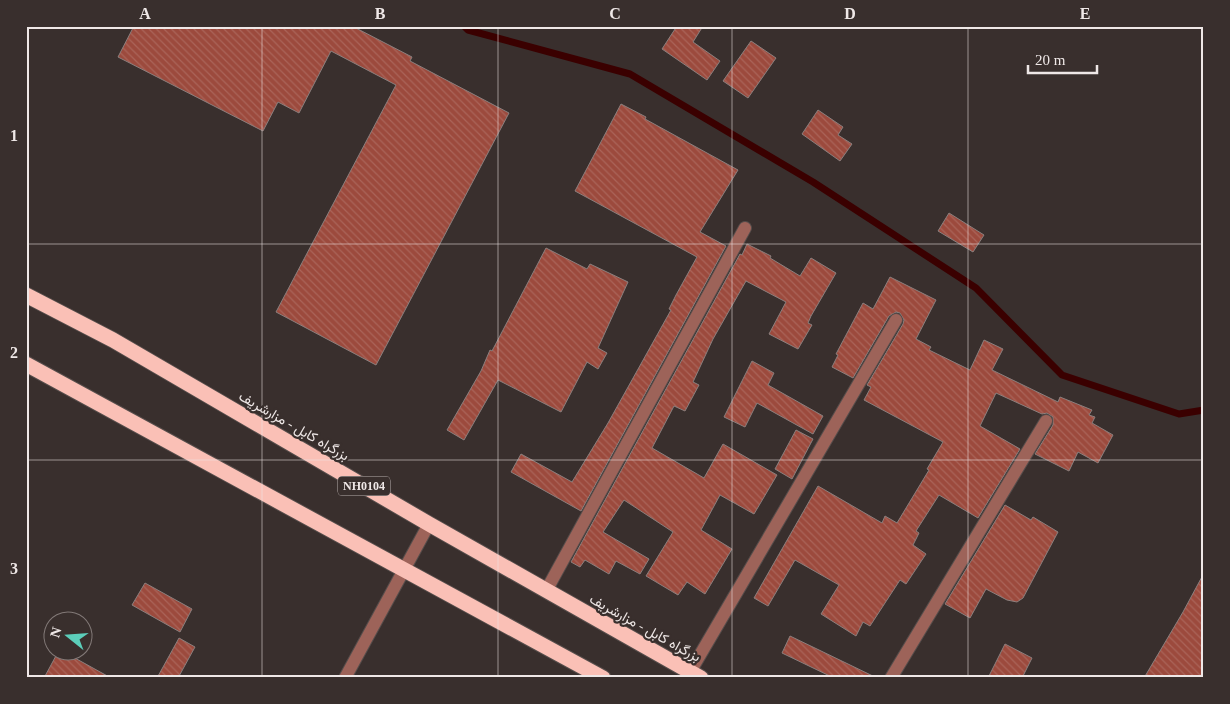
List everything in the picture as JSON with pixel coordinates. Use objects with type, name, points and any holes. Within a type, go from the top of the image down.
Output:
[{"type":"highway","name":"بزرگراه کابل - مزارشریف","points":[[26,295],[113,340],[429,524],[695,675]]},
{"type":"highway","points":[[26,364],[603,678]]},
{"type":"street","points":[[546,591],[745,228]]},
{"type":"street","points":[[695,675],[896,320]]},
{"type":"street","points":[[891,678],[1046,421]]},
{"type":"street","points":[[344,678],[429,524]]},
{"type":"building","points":[[134,26],[352,26],[412,57],[410,61],[509,113],[376,365],[276,312],[396,85],[331,51],[299,113],[278,102],[263,131],[118,57]]},
{"type":"building","points":[[677,26],[703,26],[693,42],[720,61],[707,80],[662,49]]},
{"type":"building","points":[[751,41],[776,58],[748,98],[723,81]]},
{"type":"building","points":[[621,104],[738,170],[700,232],[726,246],[581,511],[511,472],[521,454],[572,482],[608,423],[671,310],[669,309],[697,257],[575,191]]},
{"type":"building","points":[[818,110],[843,127],[838,135],[852,144],[840,161],[802,134]]},
{"type":"building","points":[[949,213],[984,235],[973,252],[938,231]]},
{"type":"building","points":[[747,244],[771,256],[770,258],[800,276],[811,258],[836,273],[811,316],[808,323],[812,325],[798,349],[769,334],[786,302],[746,281],[713,339],[693,382],[699,385],[685,411],[674,406],[652,448],[704,478],[723,444],[777,475],[754,514],[720,495],[701,530],[732,549],[705,594],[687,582],[678,595],[646,576],[673,532],[624,500],[603,532],[649,559],[640,574],[616,561],[609,574],[585,560],[580,567],[571,562]]},
{"type":"building","points":[[546,248],[587,269],[590,264],[628,282],[598,348],[607,353],[598,369],[587,362],[561,412],[498,380],[464,440],[447,430],[481,371],[490,350],[492,351]]},
{"type":"building","points":[[890,277],[936,300],[916,339],[931,347],[929,350],[970,370],[984,340],[1003,349],[992,370],[1058,402],[1060,397],[1092,410],[1089,415],[1095,417],[1092,423],[1113,435],[1098,463],[1078,452],[1069,471],[1035,454],[1053,425],[1053,417],[1047,413],[1042,414],[996,393],[980,426],[1020,449],[978,518],[939,495],[916,531],[919,533],[913,545],[926,554],[906,584],[900,580],[870,626],[863,622],[856,636],[821,614],[839,585],[795,560],[768,606],[754,598],[818,486],[882,523],[885,516],[897,523],[929,470],[927,469],[943,442],[864,400],[871,387],[867,385],[903,324],[904,320],[900,313],[896,312],[889,316],[853,378],[832,367],[838,355],[836,354],[863,303],[873,309]]},
{"type":"building","points":[[752,361],[774,373],[768,385],[823,416],[813,434],[757,403],[745,427],[724,417]]},
{"type":"building","points":[[796,430],[813,439],[792,479],[775,469]]},
{"type":"building","points":[[1005,505],[1031,520],[1033,517],[1058,532],[1023,598],[1017,602],[1007,600],[986,589],[970,618],[945,604]]},
{"type":"building","points":[[1204,573],[1204,678],[1144,678],[1183,612]]},
{"type":"building","points":[[145,583],[192,609],[180,632],[132,605]]},
{"type":"building","points":[[790,636],[877,678],[834,678],[782,653]]},
{"type":"building","points":[[179,638],[195,647],[178,678],[157,678]]},
{"type":"building","points":[[1005,644],[1032,658],[1022,678],[988,678]]},
{"type":"building","points":[[53,662],[82,662],[111,678],[44,678]]},
{"type":"waterway","points":[[464,26],[468,30],[630,74],[813,182],[976,288],[1062,375],[1179,414],[1204,410]]}]
